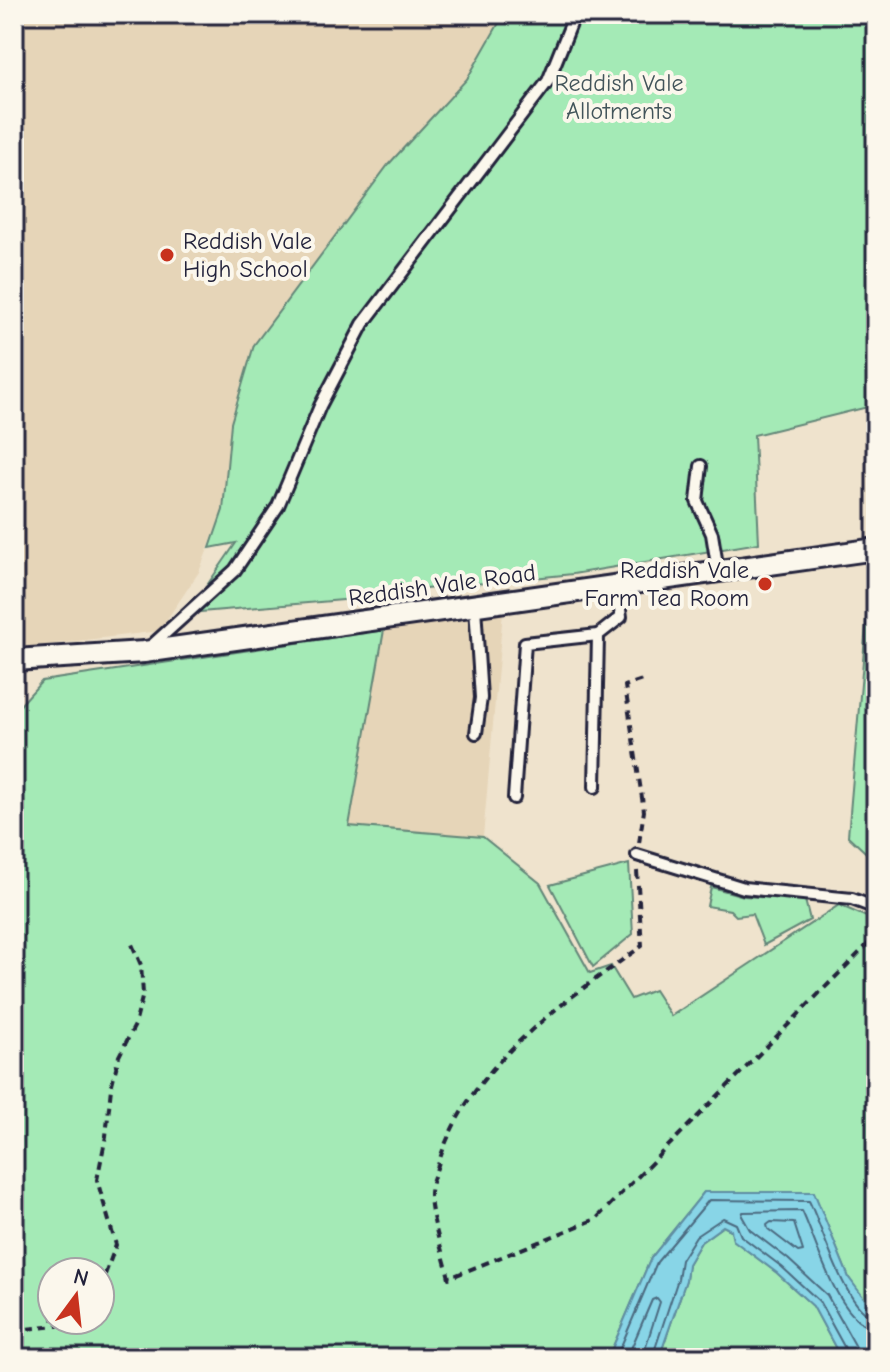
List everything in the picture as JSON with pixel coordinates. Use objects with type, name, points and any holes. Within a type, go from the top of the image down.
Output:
[{"type":"street","name":"Reddish Vale Road","points":[[14,660],[144,652],[876,549]]},
{"type":"lane","points":[[144,652],[235,570],[278,506],[320,406],[363,324],[548,81],[575,14]]},
{"type":"lane","points":[[701,466],[697,501],[712,534],[718,571]]},
{"type":"lane","points":[[514,798],[525,643],[598,635],[621,617],[617,587]]},
{"type":"lane","points":[[475,607],[481,698],[476,733]]},
{"type":"lane","points":[[595,787],[598,635]]},
{"type":"lane","points":[[637,855],[744,888],[852,899],[876,908]]},
{"type":"path","points":[[642,680],[625,686],[644,811],[637,855],[642,946],[552,1011],[483,1079],[458,1116],[444,1145],[429,1193],[449,1278],[596,1219],[876,936]]},
{"type":"path","points":[[112,1256],[116,1245],[97,1180],[111,1088],[119,1056],[135,1025],[143,994],[141,965],[131,942]]},
{"type":"path","points":[[14,1330],[36,1328]]},
{"type":"shaded area","name":"Reddish Vale High School","points":[[14,14],[504,14],[467,79],[254,345],[231,423],[223,510],[199,572],[159,631],[14,649]]},
{"type":"shaded area","points":[[503,611],[483,837],[349,826],[384,630]]},
{"type":"green space","name":"Reddish Vale Allotments","points":[[504,14],[876,14],[876,405],[754,435],[759,543],[573,574],[405,591],[379,597],[188,613],[236,543],[210,548],[223,510],[231,423],[254,345],[388,165],[467,79]]},
{"type":"green space","points":[[872,555],[876,555],[876,862],[848,836]]},
{"type":"green space","points":[[384,630],[349,826],[483,837],[540,883],[590,973],[611,966],[631,999],[654,990],[671,1016],[839,905],[876,921],[876,1317],[849,1278],[814,1193],[704,1192],[651,1258],[608,1358],[14,1358],[14,712],[42,681]]},
{"type":"green space","points":[[629,864],[633,934],[593,967],[550,885]]},
{"type":"green space","points":[[711,887],[744,896],[805,900],[810,920],[764,945],[752,914],[736,916],[730,910],[707,906]]},
{"type":"green space","points":[[723,1226],[731,1230],[733,1240],[777,1273],[813,1306],[841,1358],[659,1358],[686,1280],[688,1264],[701,1242]]},
{"type":"water","points":[[704,1192],[814,1192],[849,1278],[876,1314],[876,1358],[841,1358],[813,1306],[777,1273],[733,1240],[731,1230],[723,1226],[701,1242],[688,1264],[686,1280],[659,1358],[608,1358],[651,1258]]},
{"type":"place","name":"Reddish Vale High School","points":[[167,255]]},
{"type":"place","name":"Reddish Vale Farm Tea Room","points":[[765,584]]}]
